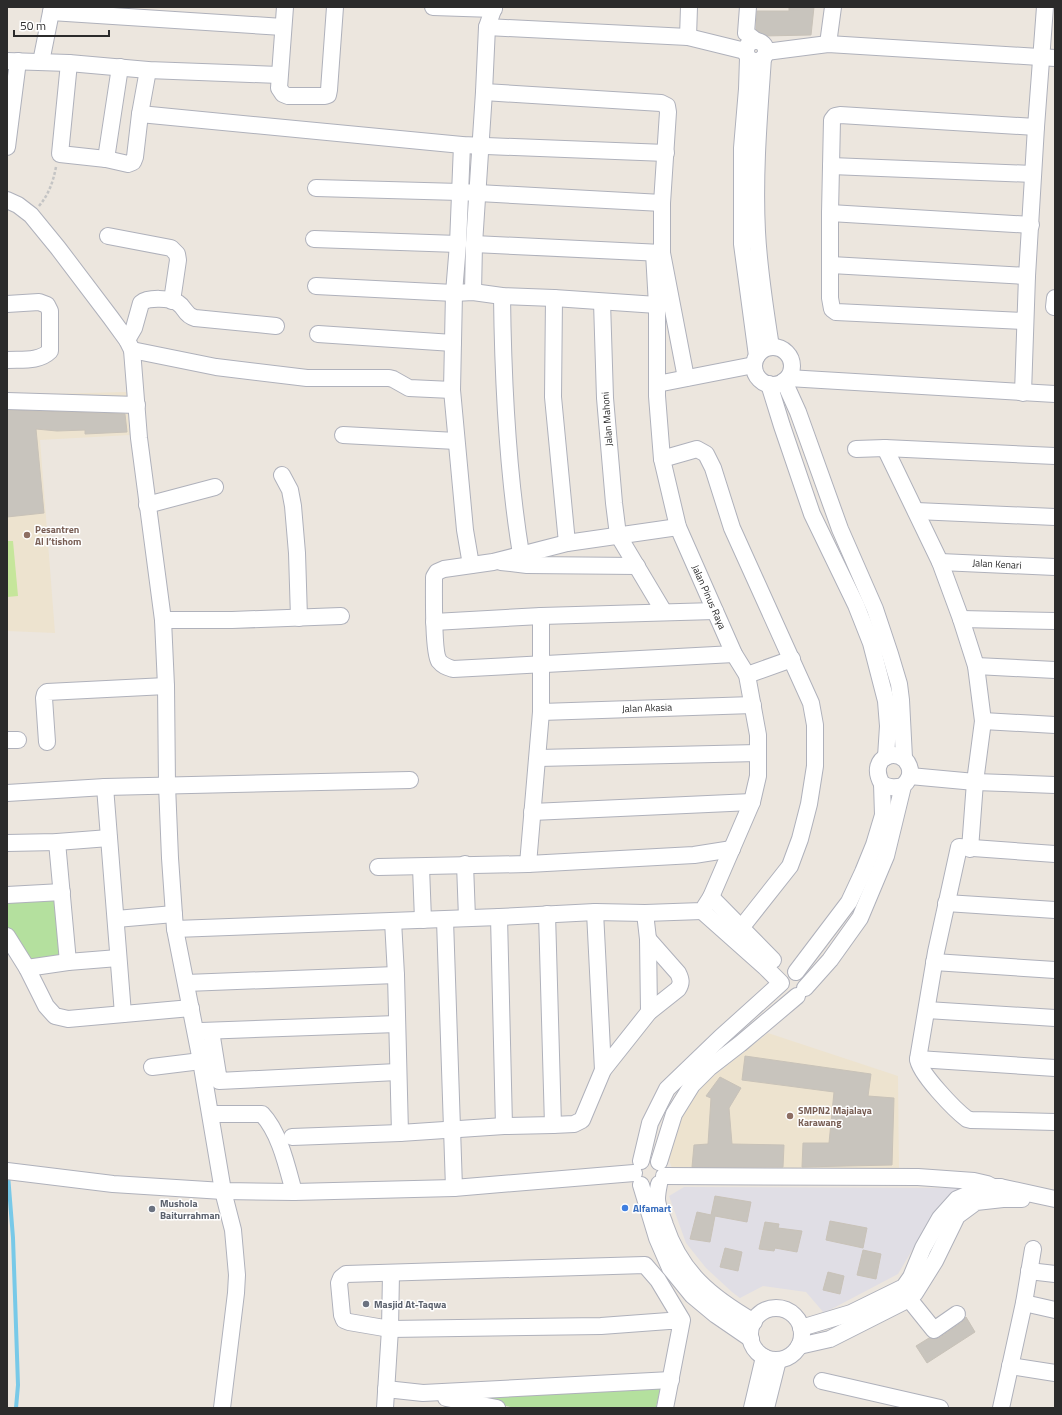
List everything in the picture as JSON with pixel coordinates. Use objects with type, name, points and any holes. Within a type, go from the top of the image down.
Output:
[{"type":"street","points":[[285,7],[279,88],[283,94],[288,96],[328,95],[335,7]]},
{"type":"street","points":[[433,7],[486,8],[487,27],[478,194],[454,293],[452,390],[464,530],[471,565]]},
{"type":"street","points":[[688,37],[689,7]]},
{"type":"street","points":[[748,7],[746,33],[756,52],[750,148],[750,231],[742,244],[771,347]]},
{"type":"street","points":[[828,44],[833,7]]},
{"type":"street","points":[[1023,393],[1026,276],[1036,127],[1048,57],[1045,7]]},
{"type":"street","points":[[41,62],[51,10],[283,27]]},
{"type":"street","points":[[487,27],[688,37],[756,52],[828,44],[1048,57]]},
{"type":"street","points":[[7,147],[13,61],[69,63],[148,70],[279,76]]},
{"type":"street","points":[[69,63],[60,154],[106,159],[128,164],[133,162],[135,157],[140,114],[148,70]]},
{"type":"street","points":[[106,159],[120,67]]},
{"type":"street","points":[[484,92],[664,104],[668,109],[658,253],[686,378]]},
{"type":"street","points":[[140,114],[462,145],[666,153]]},
{"type":"street","points":[[1024,321],[836,312],[832,309],[830,304],[830,213],[832,120],[833,117],[837,115],[1036,127]]},
{"type":"street","points":[[462,145],[460,192],[472,292]]},
{"type":"street","points":[[831,166],[1033,174]]},
{"type":"street","points":[[316,188],[460,192],[662,203]]},
{"type":"street","points":[[7,200],[18,205],[31,215],[58,248],[130,345],[216,367],[307,378],[394,379],[409,388],[452,390]]},
{"type":"street","points":[[830,213],[1030,225]]},
{"type":"street","points":[[108,236],[171,248],[176,254],[178,260],[172,301]]},
{"type":"street","points":[[314,239],[658,253]]},
{"type":"street","name":"Jalan Pinus Raya","points":[[658,253],[657,384],[662,459],[678,526],[734,654],[747,675],[758,735],[758,776],[752,802],[712,896],[702,910]]},
{"type":"street","points":[[830,265],[1026,276]]},
{"type":"street","points":[[316,286],[454,293],[472,292],[502,296],[657,305]]},
{"type":"street","points":[[502,296],[503,365],[506,414],[515,519],[520,554]]},
{"type":"street","points":[[756,297],[755,373],[760,380],[1055,394]]},
{"type":"street","points":[[554,298],[553,397],[567,543]]},
{"type":"street","points":[[276,326],[195,318],[187,314],[180,304],[172,301],[154,299],[144,301],[139,308],[130,345],[147,505],[163,620],[166,686],[167,785],[175,921],[191,1008],[203,1031],[219,1081],[398,1072]]},
{"type":"street","points":[[7,304],[40,302],[47,305],[50,311],[50,351],[45,356],[38,358],[7,360]]},
{"type":"street","name":"Jalan Mahoni","points":[[602,302],[605,398],[618,535]]},
{"type":"street","points":[[318,334],[453,343]]},
{"type":"street","points":[[657,384],[755,360],[763,350],[771,347],[780,348],[787,353],[791,361],[791,370],[780,381]]},
{"type":"street","points":[[754,1322],[714,1297],[701,1284],[679,1257],[670,1241],[657,1200],[674,1114],[692,1085],[709,1068],[740,1044],[801,992],[830,960],[860,918],[886,856],[907,773],[899,684],[878,641],[856,605],[812,514],[780,381]]},
{"type":"street","points":[[780,381],[798,412],[840,529],[875,609],[888,726],[886,757]]},
{"type":"street","points":[[7,401],[136,405]]},
{"type":"street","points":[[343,435],[456,441]]},
{"type":"street","points":[[856,449],[885,448],[1055,456]]},
{"type":"street","points":[[885,448],[940,562],[961,619],[976,666],[983,721],[970,782],[965,848],[946,903],[935,957],[918,1064],[928,1079],[967,1119],[1055,1122]]},
{"type":"street","points":[[662,459],[697,449],[706,454],[717,481],[732,528],[811,702],[815,725],[815,766],[809,804],[800,839],[790,866],[741,928]]},
{"type":"street","points":[[282,475],[290,490],[293,506],[297,552],[299,618]]},
{"type":"street","points":[[147,505],[215,487]]},
{"type":"street","points":[[916,511],[1055,517]]},
{"type":"street","points":[[678,526],[567,543],[493,562],[437,572],[434,577],[434,622],[439,661],[444,666],[453,669],[734,654]]},
{"type":"street","points":[[618,535],[664,612]]},
{"type":"street","points":[[493,562],[527,566],[637,566]]},
{"type":"street","name":"Jalan Kenari","points":[[940,562],[1055,567]]},
{"type":"street","points":[[434,622],[541,616],[715,610]]},
{"type":"street","points":[[163,620],[341,616]]},
{"type":"street","points":[[528,864],[541,712],[541,616]]},
{"type":"street","points":[[961,619],[1055,621]]},
{"type":"street","points":[[747,675],[792,659]]},
{"type":"street","points":[[976,666],[1055,670]]},
{"type":"street","points":[[47,742],[44,698],[47,692],[166,686]]},
{"type":"street","name":"Jalan Akasia","points":[[541,712],[753,705]]},
{"type":"street","points":[[983,721],[1055,725]]},
{"type":"street","points":[[538,758],[758,753]]},
{"type":"street","points":[[751,1339],[716,1315],[692,1295],[670,1268],[657,1238],[638,1173],[650,1123],[667,1090],[720,1038],[788,976],[849,902],[874,845],[883,815],[882,784],[877,772],[878,766],[886,757],[892,755],[899,756],[907,773]]},
{"type":"street","points":[[907,773],[950,774],[970,782],[1055,785]]},
{"type":"street","points":[[882,784],[896,788],[907,773]]},
{"type":"street","points":[[7,793],[167,785],[410,780]]},
{"type":"street","points":[[106,787],[123,1014]]},
{"type":"street","points":[[532,812],[752,802]]},
{"type":"street","points":[[7,843],[58,842],[109,838]]},
{"type":"street","points":[[58,842],[68,962]]},
{"type":"street","points":[[965,848],[1055,854]]},
{"type":"street","points":[[378,867],[421,867],[464,864],[528,864],[694,855],[732,849]]},
{"type":"street","points":[[464,864],[467,918]]},
{"type":"street","points":[[421,867],[423,920]]},
{"type":"street","points":[[7,895],[62,892]]},
{"type":"street","points":[[712,896],[788,976]]},
{"type":"street","points":[[946,903],[1055,910]]},
{"type":"street","points":[[116,919],[175,921],[393,921],[499,918],[594,912],[645,913],[702,910],[765,967],[788,976],[803,976],[806,984],[801,992],[789,995],[783,990],[788,976]]},
{"type":"street","points":[[594,912],[603,1070]]},
{"type":"street","points":[[645,913],[648,939],[649,1012]]},
{"type":"street","points":[[546,914],[553,1125]]},
{"type":"street","points":[[499,918],[504,1126]]},
{"type":"street","points":[[445,920],[454,1188]]},
{"type":"street","points":[[393,921],[396,975],[400,1133]]},
{"type":"street","points":[[7,936],[27,968],[46,1006],[55,1016],[64,1019],[191,1008]]},
{"type":"street","points":[[292,1137],[400,1133],[504,1126],[574,1124],[582,1120],[603,1070],[649,1012],[678,989],[681,982],[678,973],[648,939]]},
{"type":"street","points":[[935,957],[1055,960]]},
{"type":"street","points":[[935,957],[1055,970]]},
{"type":"street","points":[[27,968],[68,962],[118,958]]},
{"type":"street","points":[[186,984],[396,975]]},
{"type":"street","points":[[927,1010],[1055,1018]]},
{"type":"street","points":[[203,1031],[397,1024]]},
{"type":"street","points":[[203,1031],[201,1061],[232,1230],[237,1275],[222,1408]]},
{"type":"street","points":[[918,1059],[1055,1068]]},
{"type":"street","points":[[152,1067],[201,1061]]},
{"type":"street","points":[[211,1114],[262,1114],[269,1121],[274,1133],[285,1160],[294,1192]]},
{"type":"street","points":[[12,1172],[113,1184],[224,1191],[294,1192],[454,1188],[638,1173],[650,1158],[661,1174]]},
{"type":"street","points":[[638,1173],[650,1188],[661,1174]]},
{"type":"street","points":[[661,1174],[918,1178],[974,1181],[993,1187],[1000,1187],[1053,1199]]},
{"type":"street","points":[[799,1346],[830,1339],[907,1293],[911,1277],[923,1248],[940,1218],[957,1199],[978,1190],[1000,1187]]},
{"type":"street","points":[[801,1328],[851,1313],[907,1293],[915,1293],[935,1261],[957,1216],[976,1202],[1003,1199],[1053,1199]]},
{"type":"street","points":[[1001,1408],[1024,1303],[1033,1249]]},
{"type":"street","points":[[665,1408],[682,1320],[648,1266],[642,1264],[346,1274],[341,1278],[339,1284],[342,1315],[344,1320],[390,1329],[601,1326],[682,1320]]},
{"type":"street","points":[[1029,1271],[1055,1274]]},
{"type":"street","points":[[385,1408],[390,1329],[391,1273]]},
{"type":"street","points":[[907,1293],[934,1330],[956,1314]]},
{"type":"street","points":[[1024,1303],[1055,1310]]},
{"type":"street","points":[[775,1308],[784,1309],[792,1314],[798,1320],[801,1328],[802,1337],[799,1346],[790,1355],[771,1358],[758,1352],[753,1346],[751,1339],[751,1330],[759,1315],[767,1310],[775,1308]]},
{"type":"street","points":[[752,1408],[771,1358]]},
{"type":"street","points":[[766,1408],[771,1358]]},
{"type":"street","points":[[1010,1366],[1055,1373]]},
{"type":"street","points":[[423,1393],[671,1380]]},
{"type":"street","points":[[822,1381],[940,1408]]},
{"type":"street","points":[[386,1389],[423,1393],[498,1408]]},
{"type":"path","points":[[31,215],[46,198],[51,189],[60,154]]},
{"type":"shaded area","name":"Pesantren Al I’tishom","points":[[126,392],[130,435],[40,440],[55,633],[7,631],[7,395]]},
{"type":"shaded area","name":"SMPN2 Majalaya Karawang","points":[[768,1033],[898,1076],[899,1172],[673,1171],[667,1154],[672,1134],[692,1098],[701,1086]]},
{"type":"shaded area","points":[[684,1187],[967,1188],[945,1199],[934,1213],[898,1274],[824,1313],[806,1292],[763,1286],[740,1298],[732,1292],[706,1268],[686,1243],[669,1196]]},
{"type":"green space","points":[[7,541],[13,541],[18,596],[7,597]]},
{"type":"green space","points":[[55,896],[62,957],[25,960],[7,932],[7,899]]},
{"type":"green space","points":[[661,1385],[656,1408],[516,1408],[447,1395]]},
{"type":"building","points":[[789,7],[814,7],[811,35],[763,36],[756,29],[757,11],[789,11]]},
{"type":"building","points":[[7,410],[125,414],[127,432],[85,434],[85,430],[57,431],[36,429],[44,513],[7,517]]},
{"type":"building","points":[[745,1056],[871,1074],[868,1096],[894,1098],[892,1165],[802,1167],[803,1143],[829,1143],[834,1092],[742,1080]]},
{"type":"building","points":[[720,1077],[741,1088],[729,1108],[732,1144],[784,1145],[783,1167],[692,1167],[694,1145],[708,1144],[711,1098],[706,1096]]},
{"type":"building","points":[[715,1196],[751,1202],[747,1222],[715,1216],[710,1242],[690,1239],[697,1212],[711,1215]]},
{"type":"building","points":[[830,1221],[867,1228],[863,1248],[826,1240]]},
{"type":"building","points":[[765,1222],[779,1224],[778,1228],[802,1231],[797,1252],[775,1248],[774,1251],[759,1249]]},
{"type":"building","points":[[725,1248],[742,1252],[738,1271],[720,1267]]},
{"type":"building","points":[[863,1250],[881,1254],[876,1279],[857,1275]]},
{"type":"building","points":[[828,1272],[844,1276],[840,1294],[823,1290]]},
{"type":"building","points":[[966,1317],[975,1332],[927,1363],[916,1346],[929,1338],[939,1338],[962,1322]]},
{"type":"waterway","points":[[8,1175],[13,1238],[18,1385],[16,1408]]},
{"type":"place","name":"Pesantren Al I’tishom","points":[[27,535]]},
{"type":"place","name":"SMPN2 Majalaya Karawang","points":[[790,1116]]},
{"type":"place","name":"Alfamart","points":[[625,1208]]},
{"type":"place","name":"Mushola Baiturrahman","points":[[152,1209]]},
{"type":"place","name":"Masjid At-Taqwa","points":[[366,1304]]}]
